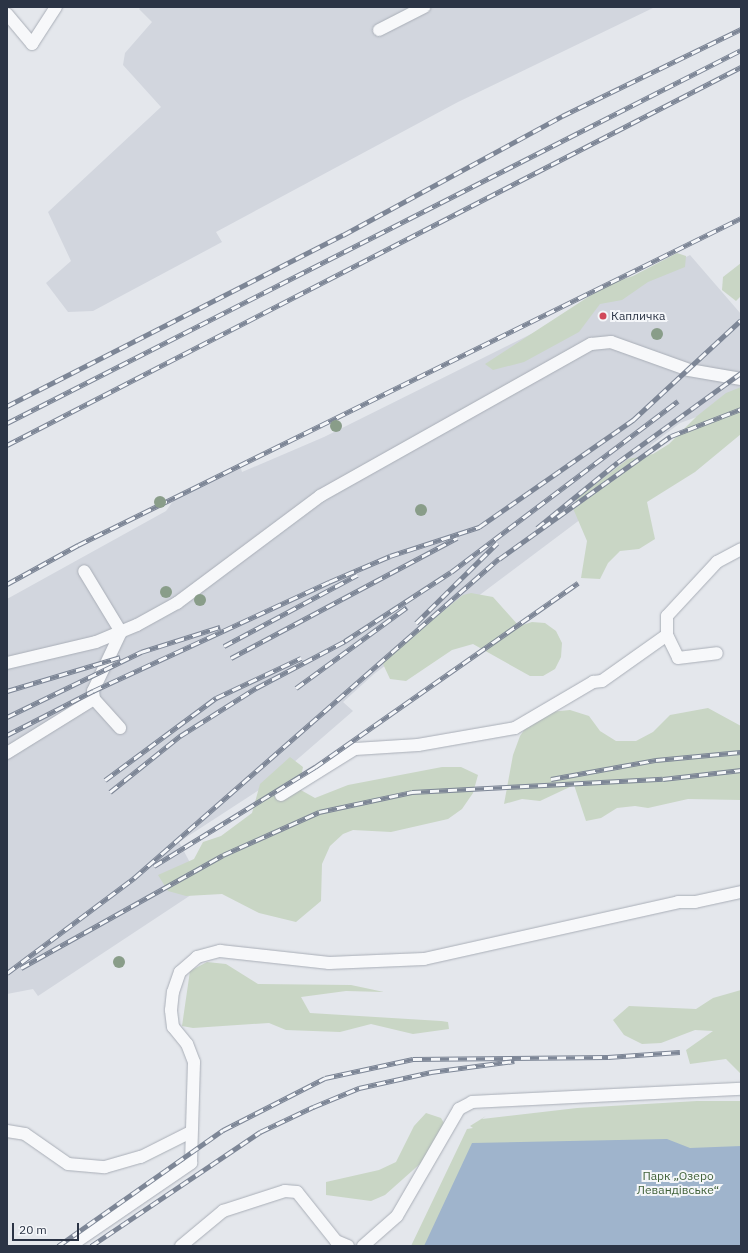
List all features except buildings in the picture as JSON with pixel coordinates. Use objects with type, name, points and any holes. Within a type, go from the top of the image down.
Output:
[{"type":"lane","points":[[7,14],[32,44],[56,7]]},
{"type":"lane","points":[[379,30],[424,7]]},
{"type":"lane","points":[[7,663],[96,642],[121,632],[177,603],[320,496],[590,344],[611,342],[689,370],[741,379]]},
{"type":"lane","points":[[717,653],[678,658],[667,635],[667,616],[717,562],[741,549]]},
{"type":"lane","points":[[84,571],[121,632]]},
{"type":"lane","points":[[120,728],[94,699],[93,691],[121,632]]},
{"type":"lane","points":[[281,795],[355,749],[418,744],[515,728],[593,682],[602,681],[667,635]]},
{"type":"lane","points":[[7,753],[94,699]]},
{"type":"lane","points":[[70,1246],[191,1164],[194,1062],[187,1044],[173,1027],[171,1010],[172,992],[180,972],[197,957],[220,951],[329,963],[424,958],[678,902],[695,902],[741,892]]},
{"type":"lane","points":[[363,1246],[397,1216],[459,1109],[472,1102],[741,1089]]},
{"type":"lane","points":[[7,1131],[26,1134],[68,1164],[106,1167],[141,1157],[191,1132]]},
{"type":"lane","points":[[181,1246],[223,1211],[284,1191],[297,1192],[336,1241],[348,1246]]},
{"type":"shaded area","points":[[141,7],[655,7],[458,102],[216,232],[222,242],[93,311],[68,312],[46,283],[71,261],[48,212],[161,107],[123,65],[125,53],[152,22],[139,9]]},
{"type":"shaded area","points":[[690,255],[741,314],[741,401],[680,423],[651,445],[637,477],[374,674],[343,702],[353,711],[270,783],[179,842],[203,887],[38,996],[33,989],[7,994],[7,599],[166,511],[176,497],[240,465],[242,472],[324,437]]},
{"type":"green space","points":[[677,253],[686,256],[685,267],[648,282],[622,300],[600,304],[579,332],[524,362],[493,370],[485,364],[608,284],[633,276]]},
{"type":"green space","points":[[741,263],[741,296],[736,301],[722,290],[723,277]]},
{"type":"green space","points":[[741,387],[741,434],[695,472],[647,502],[655,539],[639,549],[620,551],[608,563],[600,579],[581,578],[587,541],[572,506],[580,496],[628,459],[653,454],[669,444],[697,416],[726,393]]},
{"type":"green space","points":[[471,593],[493,597],[519,626],[532,622],[545,623],[556,631],[562,643],[561,657],[555,669],[543,676],[530,676],[473,644],[452,650],[406,681],[390,679],[383,664],[386,657],[463,595]]},
{"type":"green space","points":[[708,708],[741,726],[741,800],[688,799],[648,808],[635,806],[617,808],[601,818],[586,821],[574,785],[540,801],[522,799],[504,804],[513,755],[520,736],[532,719],[550,712],[570,710],[589,716],[600,731],[616,741],[636,741],[653,732],[670,715]]},
{"type":"green space","points":[[290,757],[303,767],[299,789],[315,798],[348,785],[442,767],[461,767],[478,775],[473,793],[462,809],[448,819],[391,832],[353,830],[343,834],[330,846],[322,864],[321,901],[296,922],[259,913],[222,894],[186,896],[168,891],[158,875],[194,859],[203,842],[221,836],[252,813],[260,784]]},
{"type":"green space","points":[[207,962],[226,964],[258,984],[351,985],[384,992],[346,991],[301,997],[310,1013],[441,1021],[448,1022],[449,1029],[413,1034],[371,1024],[340,1032],[286,1030],[269,1023],[193,1028],[182,1026],[190,971]]},
{"type":"green space","points":[[741,990],[741,1074],[726,1059],[690,1064],[686,1050],[713,1031],[695,1030],[661,1043],[642,1044],[624,1035],[613,1020],[629,1006],[696,1009],[713,998]]},
{"type":"green space","name":"Парк „Озеро Левандівське“","points":[[697,1101],[741,1101],[741,1246],[411,1246],[467,1129],[473,1128],[470,1126],[486,1116],[482,1119],[577,1108]]},
{"type":"green space","points":[[426,1113],[441,1118],[445,1125],[421,1163],[385,1195],[371,1201],[326,1195],[326,1182],[379,1170],[396,1162],[414,1126]]},
{"type":"water","name":"Парк „Озеро Левандівське“","points":[[667,1139],[690,1148],[741,1146],[741,1246],[424,1246],[472,1143]]},
{"type":"railway","points":[[7,406],[343,235],[562,116],[741,29]]},
{"type":"railway","points":[[7,423],[741,50]]},
{"type":"railway","points":[[7,445],[741,67]]},
{"type":"railway","points":[[7,584],[78,545],[741,218]]},
{"type":"railway","points":[[7,735],[93,691],[329,582],[390,556],[479,527],[633,420],[741,320]]},
{"type":"railway","points":[[537,528],[618,462],[741,373]]},
{"type":"railway","points":[[110,792],[180,736],[256,688],[345,641],[451,572],[678,401]]},
{"type":"railway","points":[[7,973],[134,878],[499,559],[671,436],[741,409]]},
{"type":"railway","points":[[231,658],[457,538]]},
{"type":"railway","points":[[416,623],[497,543]]},
{"type":"railway","points":[[224,646],[357,575]]},
{"type":"railway","points":[[154,866],[315,767],[578,583]]},
{"type":"railway","points":[[296,688],[407,607]]},
{"type":"railway","points":[[7,717],[141,652],[220,627]]},
{"type":"railway","points":[[7,691],[120,657]]},
{"type":"railway","points":[[105,780],[216,698],[301,658]]},
{"type":"railway","points":[[551,779],[656,760],[741,752]]},
{"type":"railway","points":[[21,968],[223,855],[319,812],[412,792],[663,779],[741,770]]},
{"type":"railway","points":[[58,1246],[223,1130],[325,1078],[413,1059],[608,1057],[680,1052]]},
{"type":"railway","points":[[91,1246],[260,1132],[313,1107],[359,1088],[431,1072],[514,1061]]},
{"type":"place","name":"Капличка","points":[[603,316]]}]
